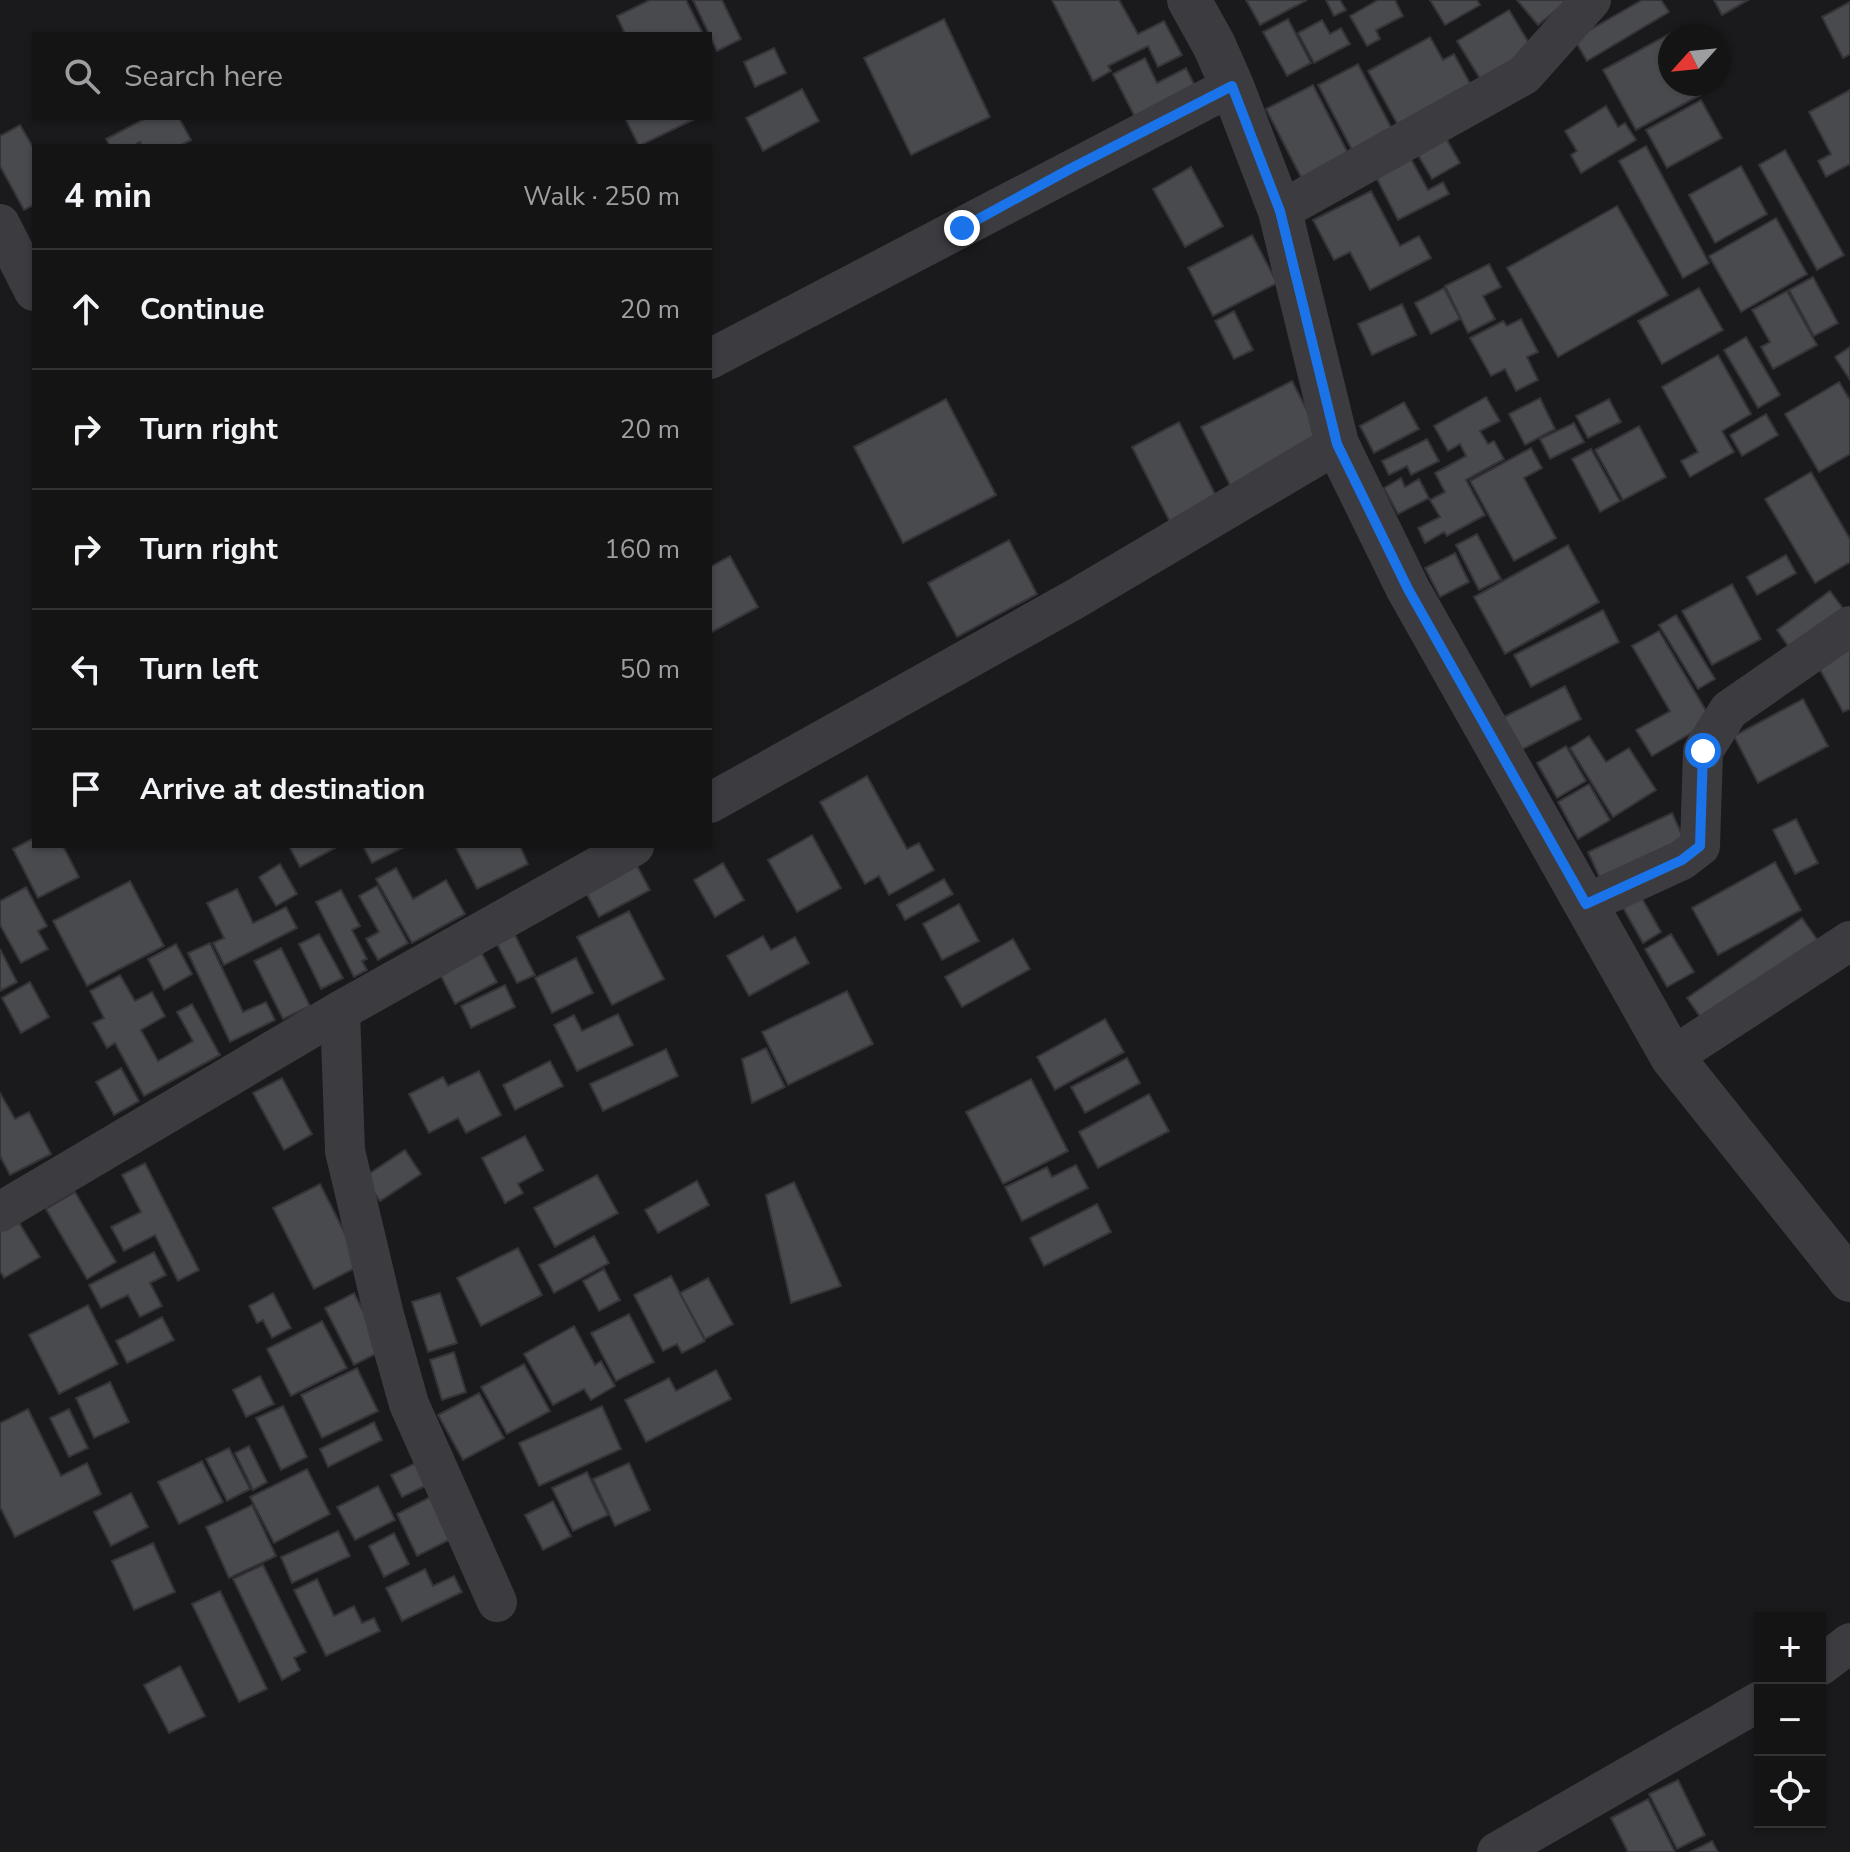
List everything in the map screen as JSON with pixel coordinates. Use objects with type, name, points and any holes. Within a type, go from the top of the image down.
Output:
[{"type":"street","points":[[1189,0],[1232,86],[1280,211],[1337,444],[1408,589],[1672,1057],[1850,1280]]},
{"type":"street","points":[[1280,211],[1524,75],[1591,0]]},
{"type":"street","points":[[712,358],[1232,86]]},
{"type":"street","points":[[0,224],[32,287]]},
{"type":"street","points":[[712,802],[1075,599],[1337,444]]},
{"type":"street","points":[[1586,904],[1682,860],[1700,846],[1703,751],[1729,710],[1850,626]]},
{"type":"street","points":[[0,1212],[340,1011],[630,848]]},
{"type":"street","points":[[1672,1057],[1850,941]]},
{"type":"street","points":[[340,1011],[345,1151],[384,1315],[409,1404],[497,1602]]},
{"type":"street","points":[[1826,1661],[1850,1643]]},
{"type":"street","points":[[1497,1852],[1754,1704]]},
{"type":"building","points":[[650,0],[686,0],[702,32],[624,32],[617,16]]},
{"type":"building","points":[[693,0],[722,0],[741,39],[717,51],[712,32],[708,32]]},
{"type":"building","points":[[1052,0],[1119,0],[1138,34],[1164,21],[1182,55],[1158,67],[1148,46],[1108,66],[1111,71],[1093,81]]},
{"type":"building","points":[[1246,0],[1307,0],[1260,25]]},
{"type":"building","points":[[1326,0],[1340,0],[1346,10],[1334,16]]},
{"type":"building","points":[[1378,0],[1395,0],[1403,16],[1376,30],[1380,39],[1367,46],[1350,16]]},
{"type":"building","points":[[1430,0],[1477,0],[1480,5],[1445,25]]},
{"type":"building","points":[[1517,0],[1569,0],[1538,25]]},
{"type":"building","points":[[1642,0],[1661,0],[1669,12],[1587,61],[1574,39]]},
{"type":"building","points":[[1714,0],[1748,0],[1722,15]]},
{"type":"building","points":[[1850,2],[1850,54],[1843,58],[1822,17]]},
{"type":"building","points":[[1509,10],[1532,48],[1481,80],[1457,41]]},
{"type":"building","points":[[944,19],[990,117],[911,155],[864,58]]},
{"type":"building","points":[[1288,19],[1311,63],[1287,76],[1263,32]]},
{"type":"building","points":[[1322,20],[1330,34],[1341,28],[1350,44],[1314,63],[1298,33]]},
{"type":"building","points":[[1430,37],[1443,60],[1454,54],[1472,87],[1399,127],[1368,71]]},
{"type":"building","points":[[1658,40],[1658,96],[1698,96],[1636,130],[1603,70]]},
{"type":"building","points":[[774,48],[786,73],[755,87],[744,62]]},
{"type":"building","points":[[1145,58],[1157,83],[1186,68],[1197,90],[1137,121],[1113,74]]},
{"type":"building","points":[[1358,64],[1393,131],[1353,152],[1318,85]]},
{"type":"building","points":[[1313,85],[1352,161],[1305,185],[1266,109]]},
{"type":"building","points":[[802,89],[819,121],[763,151],[746,118]]},
{"type":"building","points":[[1850,90],[1850,164],[1826,177],[1818,161],[1831,154],[1809,112]]},
{"type":"building","points":[[1701,100],[1722,138],[1667,168],[1646,130]]},
{"type":"building","points":[[1606,106],[1618,127],[1625,123],[1636,140],[1581,173],[1571,155],[1577,151],[1565,131]]},
{"type":"building","points":[[142,120],[180,120],[191,140],[183,144],[109,144],[106,139]]},
{"type":"building","points":[[626,120],[693,120],[643,144],[638,144]]},
{"type":"building","points":[[20,125],[32,146],[32,206],[24,210],[0,166],[0,136]]},
{"type":"building","points":[[1443,133],[1460,163],[1432,179],[1415,150]]},
{"type":"building","points":[[1646,146],[1709,263],[1683,278],[1619,161]]},
{"type":"building","points":[[1785,150],[1844,255],[1817,270],[1759,165]]},
{"type":"building","points":[[1411,159],[1428,190],[1443,182],[1449,194],[1398,220],[1376,177]]},
{"type":"building","points":[[1741,166],[1767,214],[1715,243],[1689,195]]},
{"type":"building","points":[[1191,167],[1223,226],[1185,247],[1153,189]]},
{"type":"building","points":[[1371,191],[1400,246],[1419,236],[1431,258],[1370,290],[1350,252],[1334,260],[1313,220]]},
{"type":"building","points":[[1617,206],[1668,295],[1558,357],[1507,268]]},
{"type":"building","points":[[1776,218],[1807,274],[1741,312],[1709,256]]},
{"type":"building","points":[[1252,235],[1277,283],[1213,316],[1188,268]]},
{"type":"building","points":[[1489,264],[1501,287],[1483,296],[1495,319],[1468,333],[1445,286]]},
{"type":"building","points":[[1813,277],[1838,323],[1814,336],[1789,290]]},
{"type":"building","points":[[1444,288],[1460,319],[1431,334],[1415,303]]},
{"type":"building","points":[[1699,288],[1723,330],[1662,364],[1638,321]]},
{"type":"building","points":[[1787,291],[1817,345],[1773,369],[1761,347],[1770,342],[1752,310]]},
{"type":"building","points":[[1402,304],[1416,335],[1372,355],[1358,324]]},
{"type":"building","points":[[1234,311],[1253,350],[1234,359],[1215,321]]},
{"type":"building","points":[[1521,319],[1538,352],[1527,357],[1538,380],[1516,391],[1505,369],[1491,376],[1470,338],[1503,321],[1507,326]]},
{"type":"building","points":[[1746,337],[1780,395],[1758,408],[1724,350]]},
{"type":"building","points":[[1850,347],[1850,380],[1835,357]]},
{"type":"building","points":[[1718,355],[1751,414],[1722,431],[1734,452],[1690,477],[1681,461],[1698,452],[1662,387]]},
{"type":"building","points":[[1292,381],[1323,441],[1231,487],[1201,427]]},
{"type":"building","points":[[1839,382],[1850,400],[1850,454],[1819,472],[1785,414]]},
{"type":"building","points":[[1486,397],[1500,421],[1480,431],[1488,444],[1494,441],[1504,459],[1466,480],[1485,515],[1447,536],[1444,532],[1425,543],[1418,528],[1440,517],[1430,500],[1445,492],[1435,473],[1466,456],[1460,444],[1448,451],[1434,426]]},
{"type":"building","points":[[1540,398],[1555,429],[1525,445],[1509,414]]},
{"type":"building","points":[[946,399],[996,495],[903,543],[854,447]]},
{"type":"building","points":[[1609,399],[1621,422],[1588,438],[1576,416]]},
{"type":"building","points":[[1404,402],[1419,429],[1374,453],[1360,426]]},
{"type":"building","points":[[1766,414],[1778,435],[1742,456],[1730,435]]},
{"type":"building","points":[[1179,422],[1220,504],[1173,528],[1132,447]]},
{"type":"building","points":[[1574,423],[1584,442],[1550,459],[1540,439]]},
{"type":"building","points":[[1639,426],[1666,477],[1623,500],[1595,450]]},
{"type":"building","points":[[1427,439],[1439,461],[1411,475],[1407,466],[1389,475],[1382,461]]},
{"type":"building","points":[[1531,448],[1542,468],[1524,478],[1556,538],[1514,561],[1470,481]]},
{"type":"building","points":[[1591,449],[1620,501],[1600,512],[1572,459]]},
{"type":"building","points":[[1811,472],[1850,539],[1850,562],[1815,583],[1765,499]]},
{"type":"building","points":[[1401,478],[1405,487],[1419,479],[1429,498],[1398,514],[1384,488]]},
{"type":"building","points":[[1477,534],[1501,579],[1479,590],[1456,545]]},
{"type":"building","points":[[1009,540],[1037,594],[957,637],[928,583]]},
{"type":"building","points":[[1568,545],[1599,602],[1505,654],[1474,597]]},
{"type":"building","points":[[1455,553],[1469,582],[1440,597],[1425,568]]},
{"type":"building","points":[[1786,555],[1796,573],[1757,595],[1747,577]]},
{"type":"building","points":[[730,556],[758,607],[712,632],[712,566]]},
{"type":"building","points":[[1732,584],[1761,639],[1712,665],[1682,611]]},
{"type":"building","points":[[1830,591],[1845,611],[1791,650],[1777,630]]},
{"type":"building","points":[[1603,610],[1619,642],[1531,687],[1514,655]]},
{"type":"building","points":[[1676,615],[1715,679],[1698,689],[1659,625]]},
{"type":"building","points":[[1659,631],[1712,721],[1652,756],[1636,730],[1670,711],[1632,646]]},
{"type":"building","points":[[1850,646],[1850,709],[1843,712],[1817,664]]},
{"type":"building","points":[[1565,686],[1581,719],[1517,752],[1500,719]]},
{"type":"building","points":[[1803,699],[1828,746],[1758,783],[1734,736]]},
{"type":"building","points":[[1589,736],[1606,762],[1629,748],[1656,790],[1613,817],[1570,748]]},
{"type":"building","points":[[1566,746],[1586,781],[1557,798],[1537,763]]},
{"type":"building","points":[[867,776],[907,849],[919,843],[934,870],[889,895],[879,876],[865,884],[820,802]]},
{"type":"building","points":[[1589,784],[1610,820],[1578,839],[1558,802]]},
{"type":"building","points":[[1672,813],[1688,848],[1604,887],[1588,852]]},
{"type":"building","points":[[1796,819],[1818,863],[1795,874],[1773,830]]},
{"type":"building","points":[[812,835],[841,888],[797,912],[768,860]]},
{"type":"building","points":[[32,839],[32,848],[64,848],[79,877],[38,898],[13,849]]},
{"type":"building","points":[[290,848],[335,848],[300,867]]},
{"type":"building","points":[[364,848],[402,848],[372,863]]},
{"type":"building","points":[[456,848],[521,848],[528,864],[477,889]]},
{"type":"building","points":[[635,862],[650,890],[599,917],[584,889]]},
{"type":"building","points":[[1775,862],[1801,910],[1718,955],[1692,908]]},
{"type":"building","points":[[723,863],[744,900],[715,917],[694,880]]},
{"type":"building","points":[[280,864],[297,894],[276,906],[259,877]]},
{"type":"building","points":[[396,868],[413,899],[446,880],[465,914],[412,943],[376,879]]},
{"type":"building","points":[[944,879],[953,894],[905,920],[897,905]]},
{"type":"building","points":[[130,881],[164,946],[87,986],[53,921]]},
{"type":"building","points":[[377,886],[408,943],[378,960],[366,939],[379,932],[359,896]]},
{"type":"building","points":[[26,887],[47,926],[38,931],[48,949],[21,963],[0,925],[0,901]]},
{"type":"building","points":[[237,889],[253,923],[286,907],[297,928],[224,965],[213,943],[224,938],[207,903]]},
{"type":"building","points":[[341,890],[360,926],[352,930],[367,959],[362,961],[367,970],[354,977],[316,902]]},
{"type":"building","points":[[1639,893],[1661,932],[1643,943],[1621,904]]},
{"type":"building","points":[[959,904],[979,941],[942,960],[923,924]]},
{"type":"building","points":[[629,911],[664,979],[612,1005],[577,937]]},
{"type":"building","points":[[1802,918],[1821,945],[1706,1025],[1687,998]]},
{"type":"building","points":[[319,934],[343,978],[321,989],[299,944]]},
{"type":"building","points":[[1671,934],[1694,972],[1667,987],[1645,949]]},
{"type":"building","points":[[515,935],[535,975],[517,983],[497,944]]},
{"type":"building","points":[[763,936],[771,950],[795,937],[809,963],[749,996],[727,956]]},
{"type":"building","points":[[1013,939],[1030,969],[962,1007],[945,977]]},
{"type":"building","points":[[210,943],[243,1012],[266,1002],[275,1020],[230,1042],[188,953]]},
{"type":"building","points":[[176,944],[192,974],[164,990],[148,959]]},
{"type":"building","points":[[281,948],[310,1006],[283,1019],[254,961]]},
{"type":"building","points":[[479,948],[497,982],[455,1004],[438,970]]},
{"type":"building","points":[[0,949],[17,982],[0,991]]},
{"type":"building","points":[[576,958],[593,993],[552,1013],[535,978]]},
{"type":"building","points":[[120,975],[135,1001],[152,992],[165,1016],[141,1030],[158,1061],[193,1041],[177,1012],[192,1004],[220,1055],[144,1096],[115,1043],[107,1048],[93,1023],[104,1018],[90,991]]},
{"type":"building","points":[[30,982],[49,1017],[21,1033],[2,998]]},
{"type":"building","points":[[505,985],[515,1007],[471,1028],[461,1006]]},
{"type":"building","points":[[847,991],[873,1044],[788,1085],[762,1032]]},
{"type":"building","points":[[618,1014],[633,1045],[577,1071],[554,1025],[574,1015],[582,1031]]},
{"type":"building","points":[[1105,1019],[1124,1052],[1055,1090],[1037,1057]]},
{"type":"building","points":[[766,1048],[785,1087],[752,1103],[742,1059]]},
{"type":"building","points":[[666,1049],[678,1076],[603,1111],[590,1084]]},
{"type":"building","points":[[1127,1058],[1140,1083],[1085,1113],[1071,1087]]},
{"type":"building","points":[[550,1061],[563,1086],[515,1110],[503,1085]]},
{"type":"building","points":[[121,1068],[139,1101],[114,1115],[96,1082]]},
{"type":"building","points":[[479,1071],[501,1115],[466,1133],[458,1118],[429,1133],[409,1094],[443,1077],[448,1086]]},
{"type":"building","points":[[282,1078],[312,1134],[284,1150],[253,1093]]},
{"type":"building","points":[[1031,1079],[1068,1151],[1003,1184],[966,1112]]},
{"type":"building","points":[[0,1093],[15,1119],[29,1112],[51,1154],[10,1175],[0,1156]]},
{"type":"building","points":[[1149,1094],[1169,1131],[1098,1168],[1079,1132]]},
{"type":"building","points":[[525,1136],[543,1170],[518,1184],[523,1193],[505,1203],[482,1158]]},
{"type":"building","points":[[405,1150],[421,1174],[380,1201],[364,1177]]},
{"type":"building","points":[[145,1163],[199,1270],[178,1281],[155,1235],[124,1251],[111,1227],[141,1212],[122,1175]]},
{"type":"building","points":[[1076,1165],[1088,1188],[1022,1221],[1005,1187],[1047,1167],[1052,1177]]},
{"type":"building","points":[[597,1175],[618,1213],[555,1247],[534,1208]]},
{"type":"building","points":[[697,1181],[709,1205],[658,1233],[645,1210]]},
{"type":"building","points":[[794,1182],[841,1286],[791,1303],[766,1195]]},
{"type":"building","points":[[320,1184],[361,1265],[314,1289],[273,1208]]},
{"type":"building","points":[[75,1192],[116,1262],[87,1279],[46,1209]]},
{"type":"building","points":[[1097,1204],[1111,1232],[1044,1266],[1030,1238]]},
{"type":"building","points":[[13,1213],[40,1257],[4,1278],[0,1271],[0,1221]]},
{"type":"building","points":[[594,1236],[609,1263],[554,1293],[539,1265]]},
{"type":"building","points":[[518,1248],[542,1295],[481,1326],[457,1278]]},
{"type":"building","points":[[154,1252],[166,1275],[150,1283],[162,1306],[140,1317],[128,1295],[101,1308],[89,1285]]},
{"type":"building","points":[[604,1269],[620,1300],[599,1311],[583,1281]]},
{"type":"building","points":[[671,1276],[705,1341],[682,1353],[677,1344],[663,1351],[634,1295]]},
{"type":"building","points":[[708,1278],[733,1324],[705,1339],[680,1293]]},
{"type":"building","points":[[273,1293],[291,1328],[272,1338],[263,1320],[257,1323],[249,1306]]},
{"type":"building","points":[[354,1293],[383,1350],[354,1365],[325,1308]]},
{"type":"building","points":[[440,1293],[457,1343],[428,1352],[412,1302]]},
{"type":"building","points":[[88,1305],[118,1364],[59,1394],[29,1335]]},
{"type":"building","points":[[629,1314],[654,1362],[616,1381],[591,1333]]},
{"type":"building","points":[[162,1317],[174,1340],[127,1363],[116,1341]]},
{"type":"building","points":[[322,1321],[347,1368],[291,1396],[267,1349]]},
{"type":"building","points":[[574,1326],[595,1365],[601,1361],[615,1386],[591,1400],[584,1389],[553,1405],[524,1354]]},
{"type":"building","points":[[454,1352],[466,1392],[442,1400],[430,1360]]},
{"type":"building","points":[[524,1364],[550,1411],[507,1434],[481,1387]]},
{"type":"building","points":[[357,1368],[378,1411],[322,1438],[301,1395]]},
{"type":"building","points":[[716,1370],[731,1399],[646,1442],[625,1400],[669,1378],[676,1391]]},
{"type":"building","points":[[260,1376],[274,1404],[246,1417],[233,1390]]},
{"type":"building","points":[[110,1382],[129,1422],[94,1438],[76,1398]]},
{"type":"building","points":[[479,1393],[504,1438],[463,1460],[438,1415]]},
{"type":"building","points":[[283,1406],[307,1457],[281,1470],[256,1418]]},
{"type":"building","points":[[602,1406],[621,1449],[539,1486],[519,1443]]},
{"type":"building","points":[[28,1409],[61,1476],[87,1463],[101,1494],[15,1537],[0,1507],[0,1423]]},
{"type":"building","points":[[69,1409],[88,1448],[69,1457],[50,1418]]},
{"type":"building","points":[[374,1422],[382,1440],[328,1467],[320,1449]]},
{"type":"building","points":[[249,1446],[267,1482],[253,1490],[235,1453]]},
{"type":"building","points":[[229,1448],[250,1489],[227,1501],[206,1459]]},
{"type":"building","points":[[428,1457],[438,1480],[402,1497],[391,1475]]},
{"type":"building","points":[[202,1461],[223,1502],[179,1524],[158,1482]]},
{"type":"building","points":[[629,1463],[650,1510],[615,1526],[593,1479]]},
{"type":"building","points":[[307,1469],[330,1514],[274,1543],[250,1497]]},
{"type":"building","points":[[587,1472],[608,1515],[573,1531],[552,1488]]},
{"type":"building","points":[[378,1486],[395,1520],[355,1540],[337,1507]]},
{"type":"building","points":[[131,1493],[148,1527],[111,1546],[94,1512]]},
{"type":"building","points":[[432,1496],[453,1538],[417,1556],[397,1514]]},
{"type":"building","points":[[553,1501],[571,1536],[543,1550],[525,1515]]},
{"type":"building","points":[[252,1505],[276,1556],[229,1578],[206,1527]]},
{"type":"building","points":[[338,1531],[350,1556],[292,1583],[281,1557]]},
{"type":"building","points":[[394,1533],[409,1564],[384,1577],[369,1546]]},
{"type":"building","points":[[153,1543],[175,1592],[134,1610],[112,1561]]},
{"type":"building","points":[[263,1565],[306,1652],[294,1658],[300,1670],[282,1680],[233,1579]]},
{"type":"building","points":[[425,1569],[433,1586],[454,1576],[462,1592],[402,1621],[386,1588]]},
{"type":"building","points":[[317,1579],[334,1616],[354,1606],[362,1623],[374,1618],[380,1631],[326,1656],[294,1590]]},
{"type":"building","points":[[220,1591],[267,1689],[239,1702],[192,1604]]},
{"type":"building","points":[[180,1666],[205,1716],[169,1733],[144,1685]]},
{"type":"building","points":[[1678,1780],[1705,1835],[1677,1849],[1649,1794]]},
{"type":"building","points":[[1648,1799],[1675,1852],[1628,1852],[1611,1818]]},
{"type":"building","points":[[1712,1841],[1718,1852],[1690,1852]]},
{"type":"route","points":[[962,228],[1232,86],[1280,211],[1337,444],[1408,589],[1586,904],[1682,860],[1700,846],[1703,751]]}]
